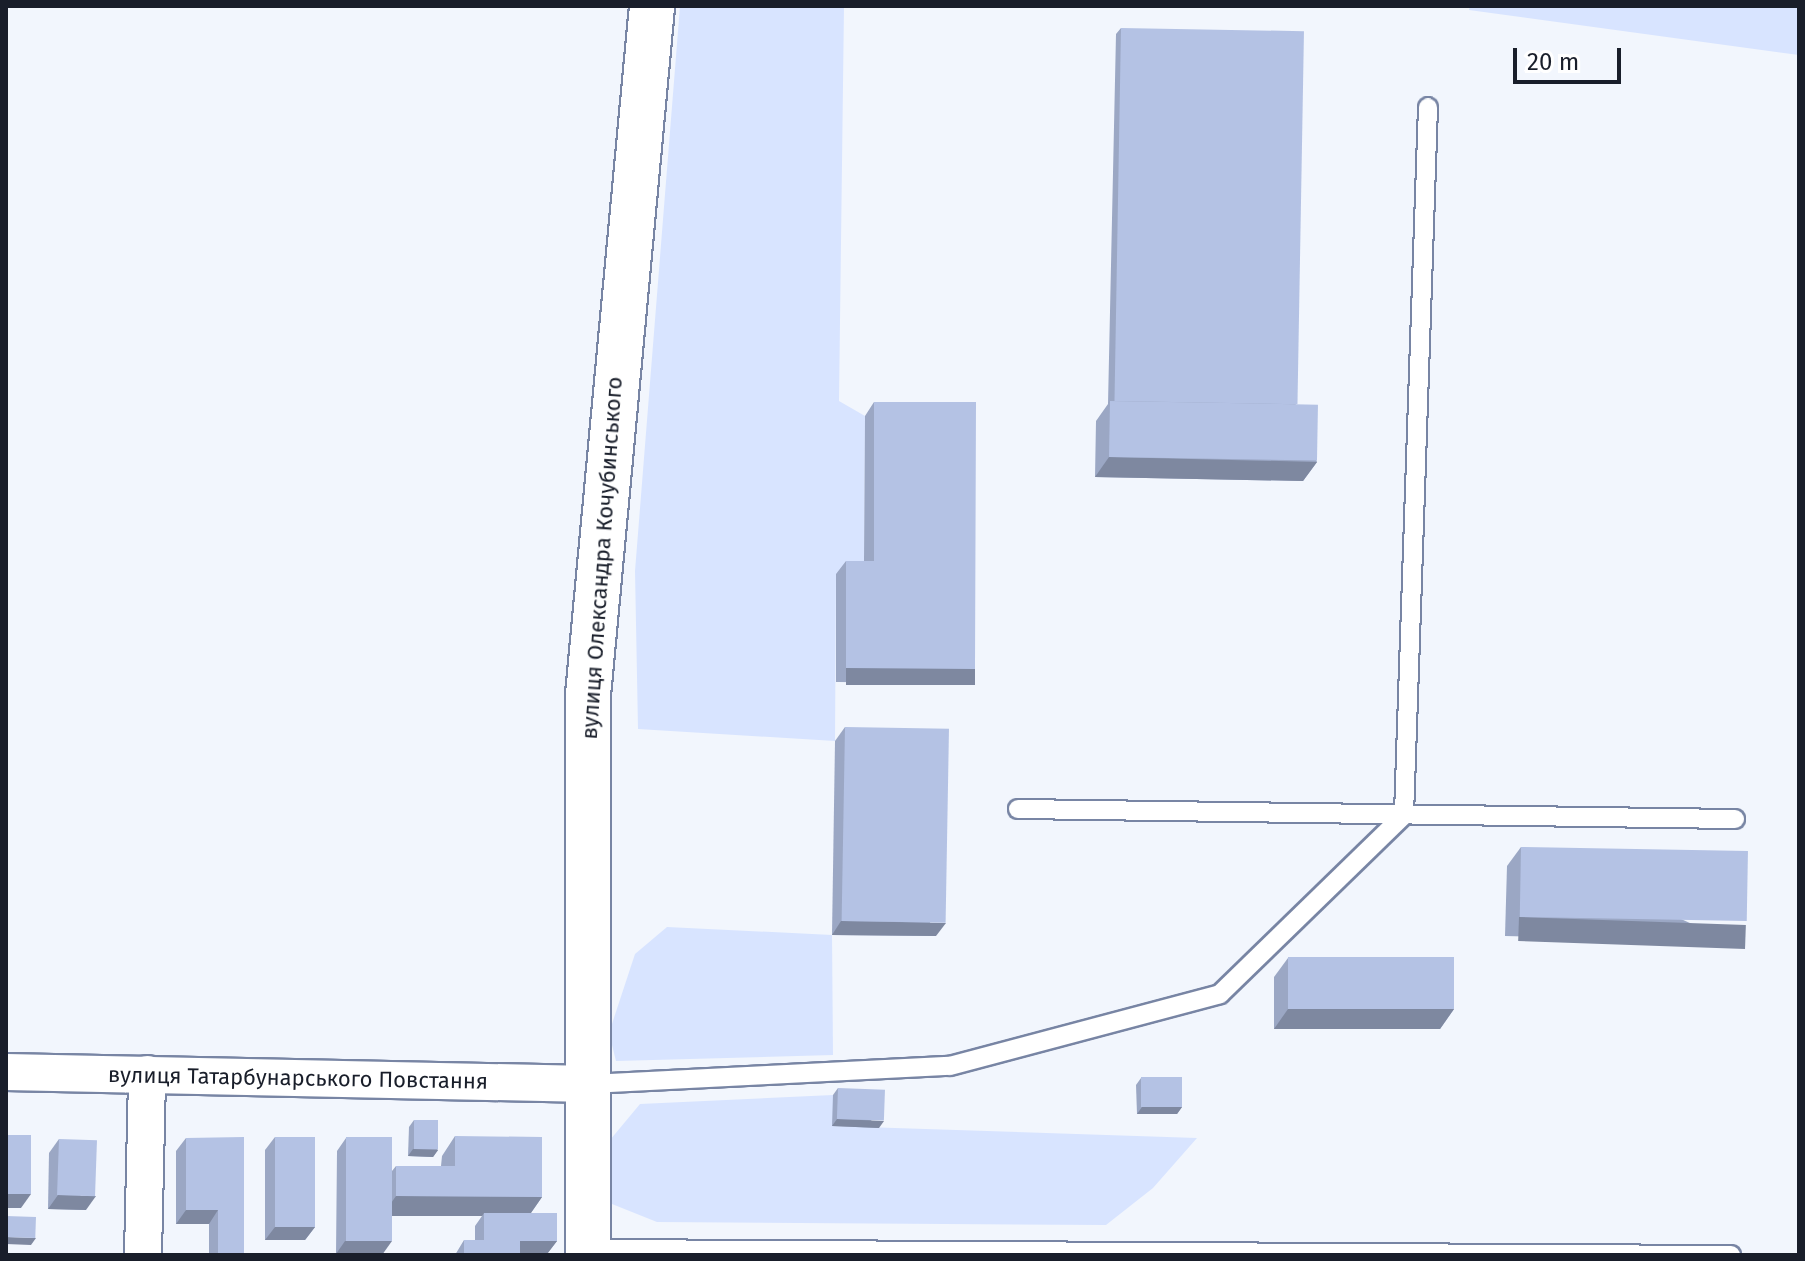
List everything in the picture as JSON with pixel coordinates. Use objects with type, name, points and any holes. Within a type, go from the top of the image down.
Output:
[{"type":"street","name":"вулиця Олександра Кочубинського","points":[[588,1252],[588,695],[652,6]]},
{"type":"street","name":"вулиця Татарбунарського Повстання","points":[[6,1072],[590,1084]]},
{"type":"street","points":[[143,1255],[147,1074]]},
{"type":"lane","points":[[590,1084],[950,1066],[1220,994],[1404,815],[1428,107]]},
{"type":"lane","points":[[1018,809],[1735,819]]},
{"type":"lane","points":[[588,1252],[1731,1255]]},
{"type":"shaded area","points":[[680,6],[844,6],[839,401],[865,416],[864,574],[836,575],[835,741],[638,729],[635,571]]},
{"type":"shaded area","points":[[1470,6],[1799,6],[1799,55],[1469,10]]},
{"type":"shaded area","points":[[667,927],[832,935],[833,1055],[616,1061],[609,1033],[635,954]]},
{"type":"shaded area","points":[[833,1095],[833,1126],[1197,1138],[1153,1188],[1106,1225],[657,1222],[612,1204],[610,1140],[640,1104]]},
{"type":"building","points":[[1121,28],[1304,31],[1297,404],[1114,401]]},
{"type":"building","points":[[1110,401],[1318,405],[1317,461],[1109,457]]},
{"type":"building","points":[[874,402],[976,402],[975,669],[846,668],[846,561],[874,561]]},
{"type":"building","points":[[845,727],[949,729],[946,923],[842,921]]},
{"type":"building","points":[[1521,847],[1748,851],[1747,921],[1520,917]]},
{"type":"building","points":[[1288,957],[1454,957],[1454,1009],[1288,1009]]},
{"type":"building","points":[[1141,1077],[1182,1077],[1182,1107],[1141,1107]]},
{"type":"building","points":[[838,1088],[885,1090],[884,1121],[837,1119]]},
{"type":"building","points":[[414,1120],[438,1120],[438,1149],[414,1149]]},
{"type":"building","points":[[6,1135],[31,1135],[31,1194],[6,1194]]},
{"type":"building","points":[[455,1136],[542,1137],[542,1197],[396,1196],[396,1166],[455,1166]]},
{"type":"building","points":[[244,1137],[244,1255],[218,1255],[218,1210],[186,1210],[186,1138]]},
{"type":"building","points":[[275,1137],[315,1137],[315,1227],[275,1227]]},
{"type":"building","points":[[346,1137],[392,1137],[392,1241],[346,1241]]},
{"type":"building","points":[[59,1139],[97,1140],[95,1196],[57,1195]]},
{"type":"building","points":[[484,1213],[557,1213],[557,1241],[520,1241],[520,1255],[464,1255],[464,1240],[484,1240]]},
{"type":"building","points":[[6,1216],[36,1217],[35,1238],[6,1237]]}]
